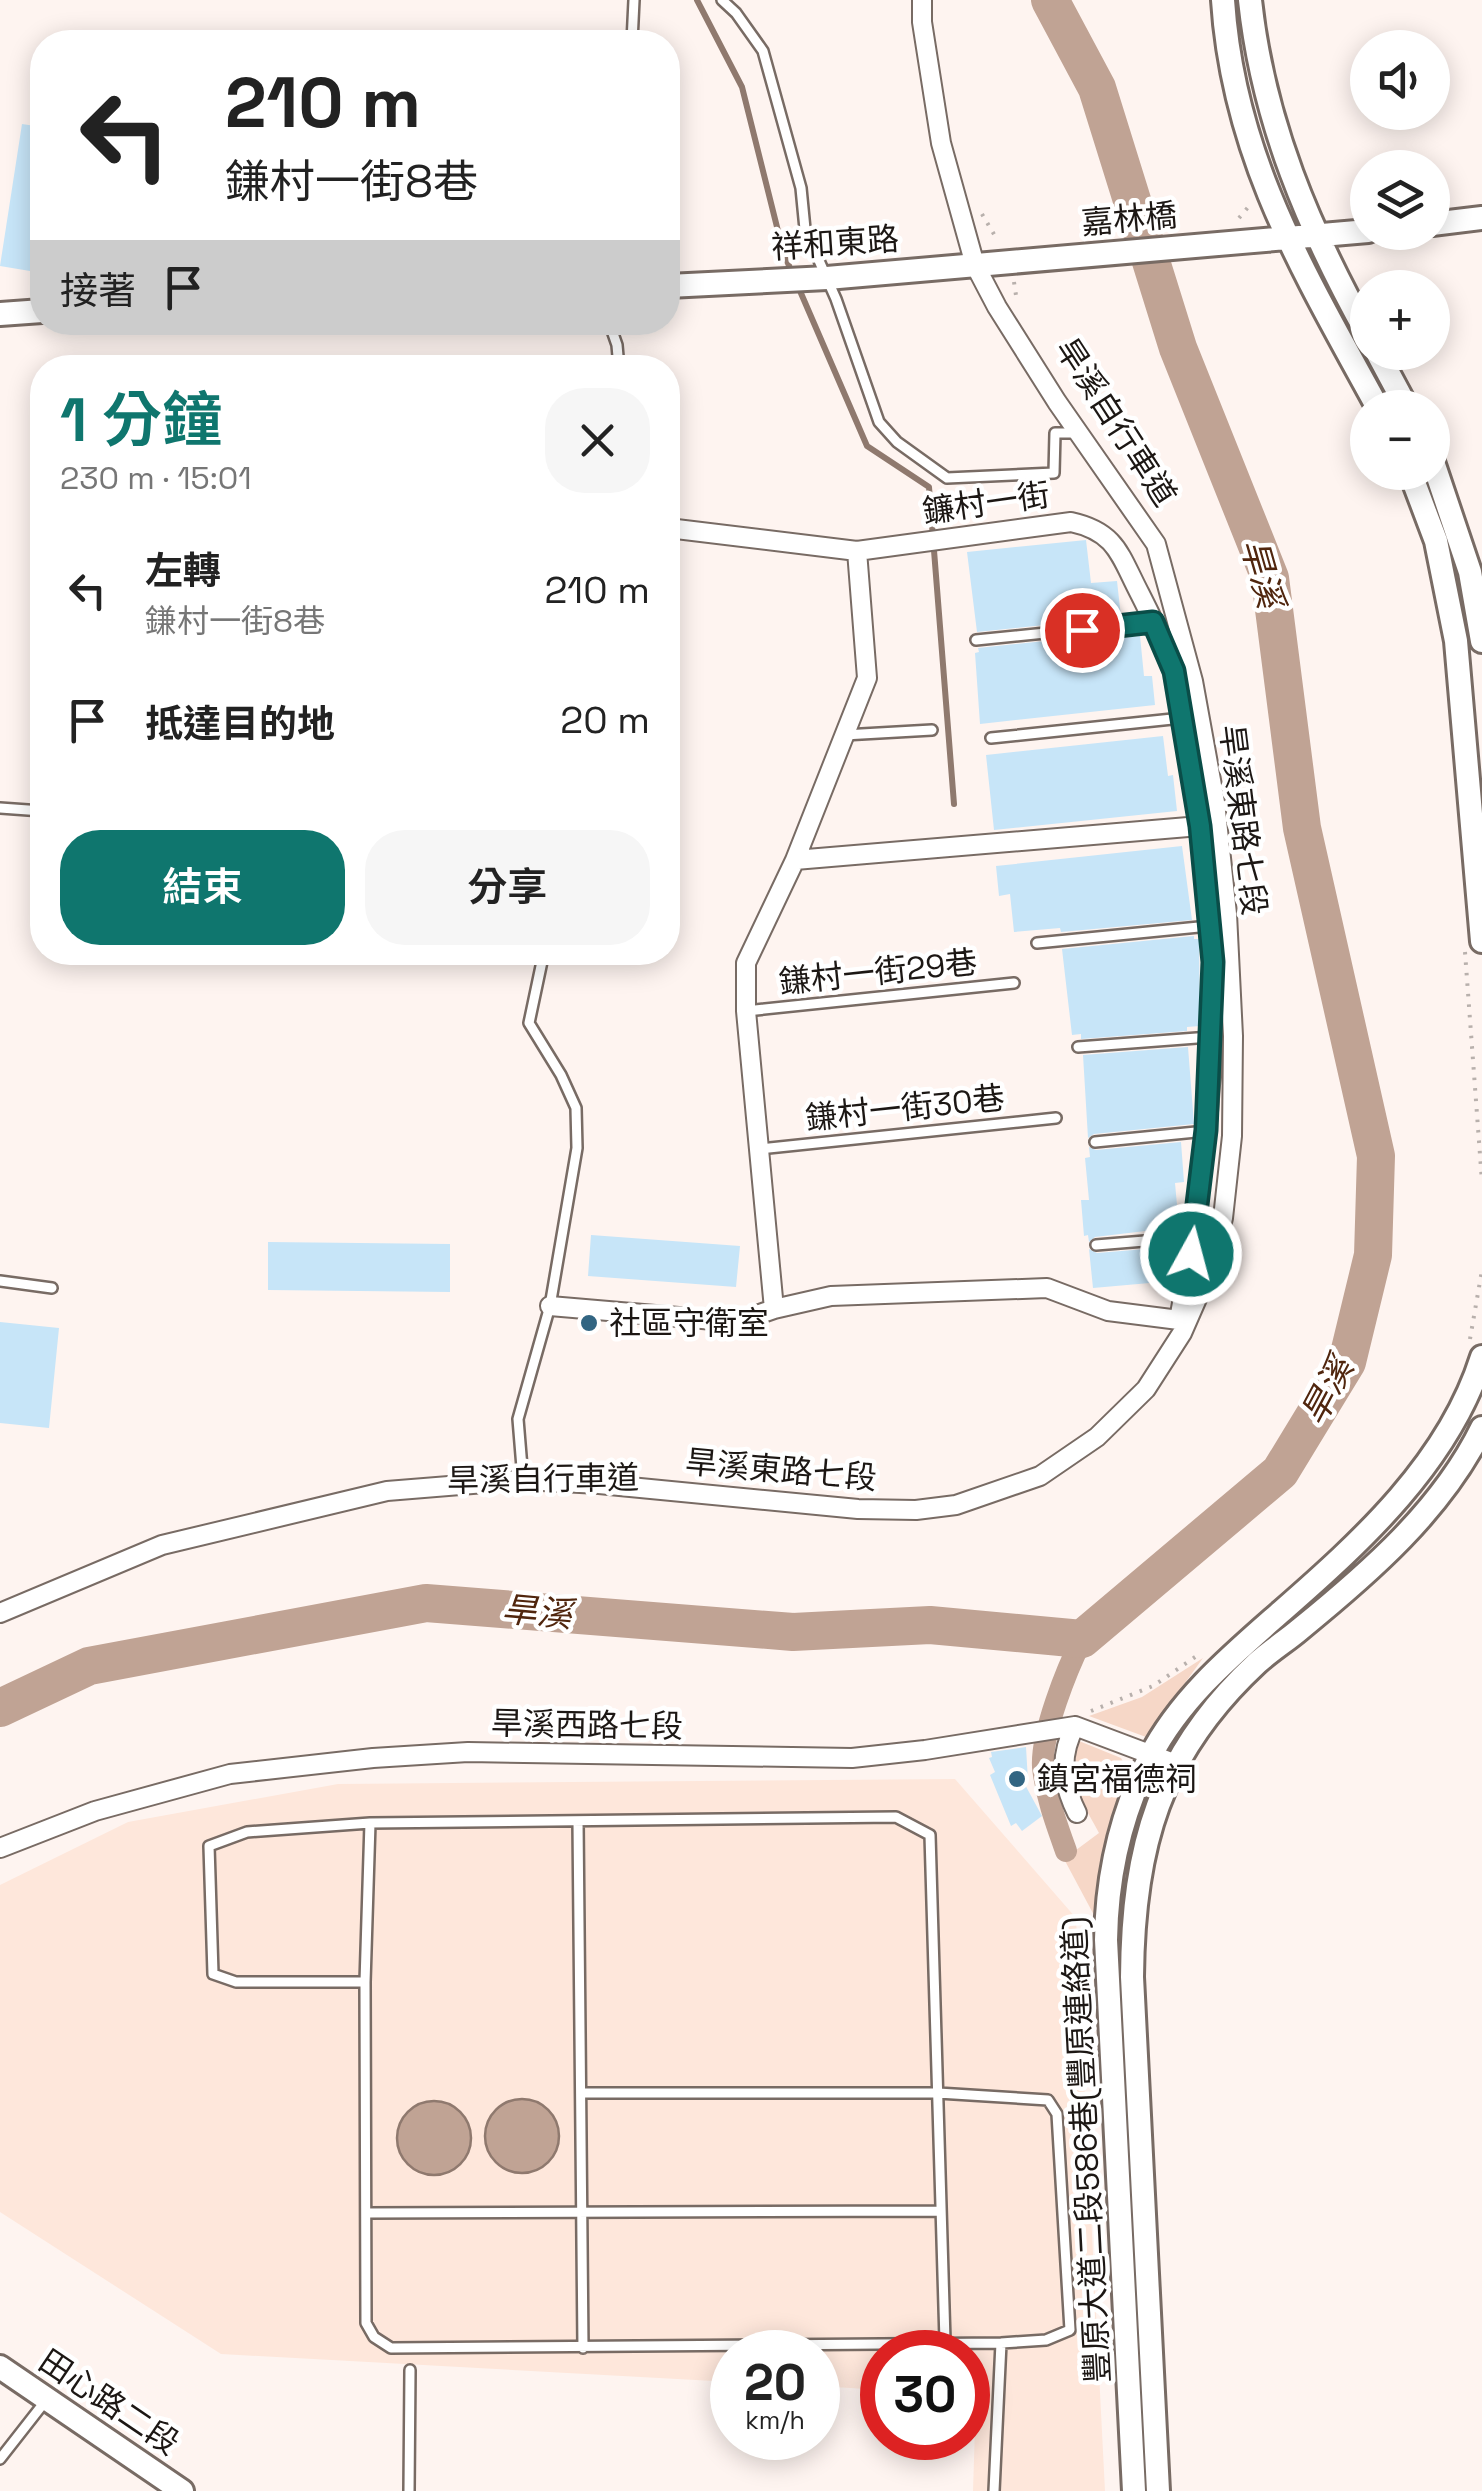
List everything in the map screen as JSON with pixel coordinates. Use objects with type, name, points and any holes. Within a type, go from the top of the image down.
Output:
[{"type":"street","name":"旱溪東路七段","points":[[0,1613],[162,1545],[387,1491],[523,1480],[858,1509],[916,1510],[956,1505],[1040,1476],[1096,1437],[1146,1389],[1182,1333],[1210,1269],[1219,1235],[1232,1136],[1233,1036],[1227,914],[1215,802],[1193,681],[1156,544],[1078,432],[997,307],[975,265],[941,143],[922,0]]},
{"type":"street","points":[[1222,0],[1229,52],[1264,188],[1314,295],[1368,390]]},
{"type":"street","points":[[1250,0],[1257,52],[1290,176],[1316,238],[1350,302]]},
{"type":"street","points":[[1450,222],[1482,218]]},
{"type":"street","points":[[1287,240],[1350,234]]},
{"type":"street","name":"嘉林橋","points":[[1007,262],[1287,240]]},
{"type":"street","name":"祥和東路","points":[[680,285],[827,278],[1007,262]]},
{"type":"street","points":[[0,314],[30,313]]},
{"type":"street","points":[[1417,490],[1436,541],[1456,640],[1482,941]]},
{"type":"street","points":[[1442,490],[1470,572],[1482,642]]},
{"type":"street","name":"鐮村一街","points":[[680,529],[857,550],[1071,522],[1094,527],[1111,540],[1174,671],[1200,826],[1213,962],[1210,1037],[1206,1130],[1179,1320],[1108,1311],[1046,1288],[831,1296],[774,1309]]},
{"type":"street","points":[[550,1306],[737,1322],[774,1309],[746,1011],[746,963],[795,860],[867,678],[857,550]]},
{"type":"street","points":[[795,860],[1200,826]]},
{"type":"street","name":"豐原大道二段586巷(豐原連絡道)","points":[[1134,2491],[1106,1907],[1110,1869],[1125,1816],[1151,1754],[1192,1697],[1378,1521],[1429,1460],[1470,1390],[1475,1351]]},
{"type":"street","name":"豐原大道二段586巷(豐原連絡道)","points":[[1158,2491],[1132,1932],[1146,1838],[1176,1764],[1208,1717],[1248,1672],[1382,1557],[1434,1504],[1482,1428]]},
{"type":"street","points":[[1068,1727],[1064,1767],[1076,1813]]},
{"type":"street","name":"旱溪西路七段","points":[[0,1848],[96,1811],[230,1774],[468,1752],[852,1758],[1068,1727],[1176,1764]]},
{"type":"street","name":"田心路二段","points":[[0,2367],[182,2491]]},
{"type":"lane","points":[[633,30],[634,0]]},
{"type":"lane","points":[[722,0],[763,51],[800,188],[805,229],[880,422],[897,442],[947,478],[1054,473],[1055,433],[1078,432]]},
{"type":"lane","points":[[976,640],[1153,622]]},
{"type":"lane","points":[[992,738],[1182,718]]},
{"type":"lane","points":[[844,735],[932,730]]},
{"type":"lane","points":[[0,808],[30,810]]},
{"type":"lane","points":[[1037,943],[1209,926]]},
{"type":"lane","points":[[523,1480],[518,1419],[550,1306],[577,1148],[576,1108],[530,1023],[541,965]]},
{"type":"lane","name":"鎌村一街29巷","points":[[746,1011],[1014,984]]},
{"type":"lane","points":[[1078,1047],[1210,1037]]},
{"type":"lane","name":"鎌村一街30巷","points":[[759,1148],[1056,1118]]},
{"type":"lane","points":[[1095,1142],[1206,1130]]},
{"type":"lane","points":[[1096,1245],[1193,1236]]},
{"type":"lane","points":[[0,1281],[52,1288]]},
{"type":"lane","points":[[365,1982],[236,1982],[213,1974],[209,1846],[247,1832],[370,1823],[896,1817],[930,1835],[946,2330]]},
{"type":"lane","points":[[578,1822],[583,2348]]},
{"type":"lane","points":[[370,1823],[365,1982],[366,2323],[374,2336],[391,2348],[860,2343]]},
{"type":"lane","points":[[582,2093],[938,2092],[1048,2100],[1058,2114],[1070,2330],[1046,2340],[990,2343]]},
{"type":"lane","points":[[366,2214],[942,2211]]},
{"type":"lane","points":[[994,2491],[1002,2343]]},
{"type":"lane","points":[[409,2491],[410,2370]]},
{"type":"lane","points":[[0,2460],[48,2397]]},
{"type":"path","points":[[976,205],[1007,262],[1018,296],[1016,312]]},
{"type":"path","points":[[1475,1351],[1482,1270]]},
{"type":"path","points":[[1068,1727],[1079,1714],[1153,1686],[1213,1644]]},
{"type":"shaded area","points":[[1203,1658],[1146,1737],[1089,1716],[1142,1697]]},
{"type":"shaded area","points":[[1079,1741],[1121,1758],[1129,1773],[1106,1844],[1095,1917],[1064,1859],[1099,1833],[1077,1789]]},
{"type":"shaded area","points":[[955,1779],[1076,1918],[1105,2491],[973,2491],[974,2460],[990,2460],[990,2330],[860,2330],[860,2389],[840,2387],[840,2330],[710,2330],[710,2381],[221,2354],[0,2212],[0,1885],[128,1822],[338,1784]]},
{"type":"shaded area","points":[[522,2099],[548,2110],[559,2136],[548,2162],[522,2173],[496,2162],[485,2136],[496,2110]]},
{"type":"shaded area","points":[[434,2101],[460,2112],[471,2138],[460,2164],[434,2175],[408,2164],[397,2138],[408,2112]]},
{"type":"building","points":[[22,124],[30,125],[30,271],[0,266]]},
{"type":"building","points":[[1086,540],[1091,583],[1117,581],[1121,617],[977,632],[967,552]]},
{"type":"building","points":[[1122,633],[1123,638],[1140,636],[1144,676],[1152,676],[1155,705],[980,724],[975,653],[978,648]]},
{"type":"building","points":[[1163,736],[1177,811],[994,830],[986,755]]},
{"type":"building","points":[[1182,846],[1192,920],[1061,932],[1060,928],[1014,932],[1010,894],[999,896],[996,866]]},
{"type":"building","points":[[1194,936],[1199,939],[1200,1026],[1187,1027],[1187,1031],[1081,1039],[1081,1034],[1072,1035],[1062,949]]},
{"type":"building","points":[[1188,1047],[1194,1124],[1094,1134],[1088,1138],[1083,1055]]},
{"type":"building","points":[[1181,1142],[1184,1182],[1175,1183],[1179,1227],[1095,1237],[1089,1242],[1088,1235],[1084,1236],[1081,1200],[1089,1200],[1085,1158],[1090,1157],[1089,1147],[1096,1150]]},
{"type":"building","points":[[591,1235],[740,1246],[736,1287],[588,1276]]},
{"type":"building","points":[[268,1242],[450,1244],[450,1292],[268,1290]]},
{"type":"building","points":[[1158,1248],[1161,1282],[1093,1288],[1089,1249],[1097,1253]]},
{"type":"building","points":[[0,1322],[59,1328],[49,1428],[0,1423]]},
{"type":"building","points":[[1026,1747],[1028,1781],[1023,1781],[1042,1816],[1022,1831],[1016,1823],[1011,1826],[990,1775],[995,1772],[989,1758],[991,1752]]},
{"type":"waterway","points":[[697,0],[742,87],[792,273]]},
{"type":"waterway","name":"旱溪","points":[[0,1708],[89,1666],[426,1603],[793,1632],[930,1625],[1082,1639],[1280,1472],[1347,1362],[1373,1255],[1376,1156],[1302,828],[1270,578],[1178,348],[1097,88],[1050,0]]},
{"type":"waterway","points":[[797,284],[867,446],[929,487],[954,804]]},
{"type":"waterway","points":[[1066,1851],[1046,1788],[1043,1753],[1056,1702],[1082,1639]]},
{"type":"place","name":"社區守衛室","points":[[589,1323]]},
{"type":"place","name":"鎮宮福德祠","points":[[1017,1779]]},
{"type":"route","points":[[1082,630],[1153,622],[1174,671],[1200,826],[1213,962],[1206,1130],[1191,1254]]}]
